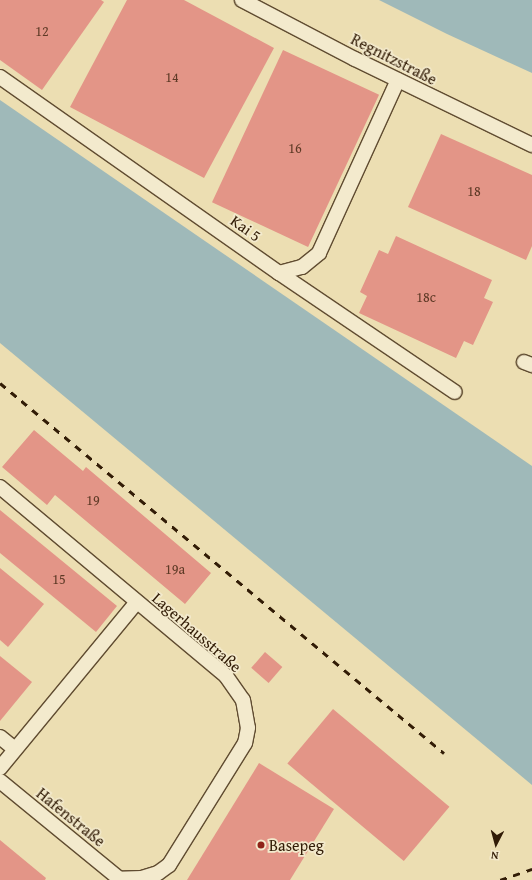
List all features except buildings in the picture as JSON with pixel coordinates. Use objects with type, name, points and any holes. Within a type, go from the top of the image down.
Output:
[{"type":"street","name":"Regnitzstraße","points":[[242,0],[398,80],[532,145]]},
{"type":"street","name":"Kai 5","points":[[0,77],[279,273],[455,392]]},
{"type":"street","points":[[279,273],[302,267],[319,253],[398,80]]},
{"type":"street","name":"Lagerhausstraße","points":[[0,487],[226,676],[243,700],[248,728],[245,743],[169,865],[166,880]]},
{"type":"street","points":[[0,768],[137,602]]},
{"type":"street","points":[[0,737],[15,750]]},
{"type":"street","name":"Hafenstraße","points":[[0,781],[120,879]]},
{"type":"street","name":"Lagerhausstraße","points":[[120,879],[142,878],[158,873],[169,865]]},
{"type":"water","points":[[379,0],[532,0],[532,73],[447,34]]},
{"type":"water","points":[[0,100],[532,466],[532,785],[0,343]]},
{"type":"railway","points":[[0,383],[444,753]]},
{"type":"railway","points":[[500,880],[532,869]]},
{"type":"place","name":"Basepeg","points":[[261,845]]}]
